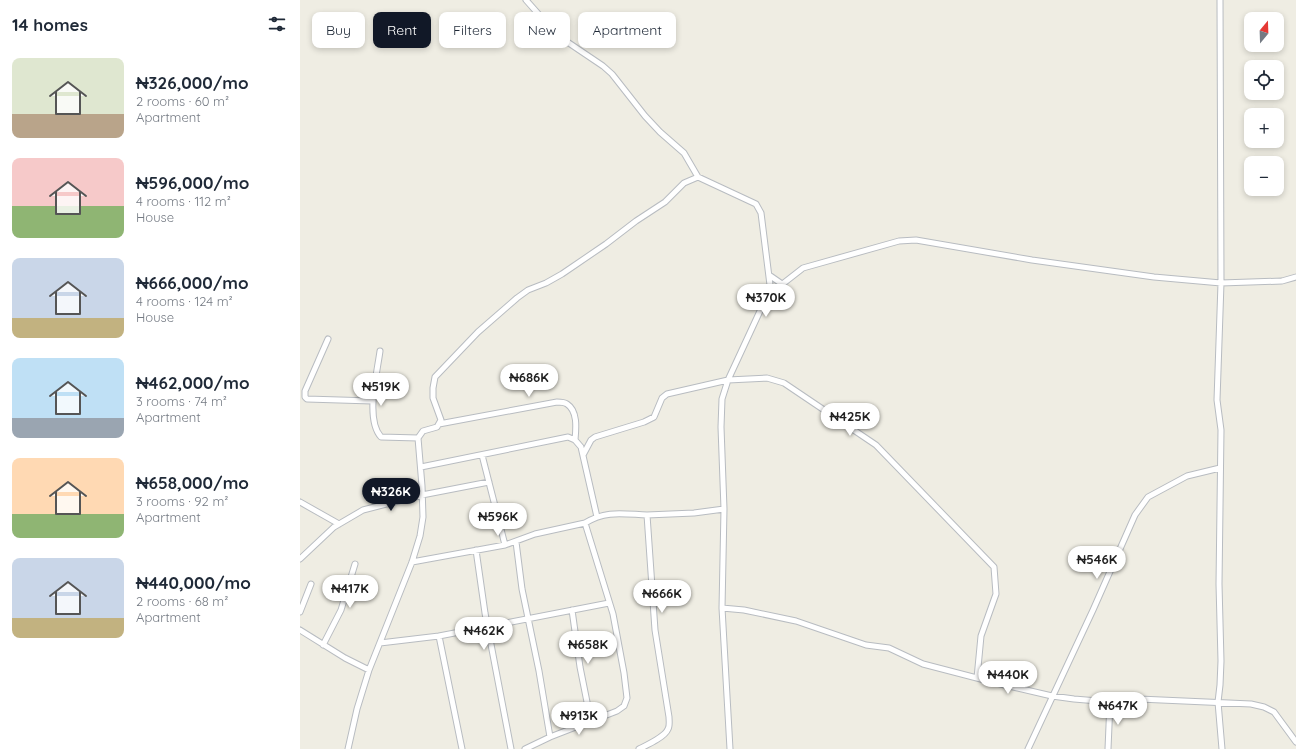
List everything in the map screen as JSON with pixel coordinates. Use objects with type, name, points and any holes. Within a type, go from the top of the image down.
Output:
[{"type":"street","points":[[526,0],[558,36],[612,74],[620,82],[645,116],[660,132],[684,153],[698,177],[756,204],[762,218],[771,293]]},
{"type":"street","points":[[1220,0],[1220,283],[1217,400],[1221,430],[1219,584],[1221,661],[1218,702],[1222,749]]},
{"type":"street","points":[[439,424],[441,420],[433,398],[432,388],[435,378],[478,332],[528,290],[546,283],[562,274],[665,202],[684,183],[698,177]]},
{"type":"street","points":[[730,749],[722,608],[724,509],[721,427],[722,399],[728,380],[760,311],[771,293],[803,268],[899,241],[916,240],[1032,260],[1154,277],[1220,283],[1282,280],[1296,277]]},
{"type":"street","points":[[769,275],[782,284]]},
{"type":"street","points":[[328,339],[302,397],[372,401]]},
{"type":"street","points":[[380,351],[372,401],[377,433],[381,438],[418,438]]},
{"type":"street","points":[[583,455],[591,440],[595,436],[644,422],[654,417],[662,398],[667,394],[728,380],[768,378],[784,383],[876,445],[994,567],[996,594],[981,636],[977,678]]},
{"type":"street","points":[[348,749],[357,709],[369,670],[412,562],[420,536],[423,517],[418,438],[423,432],[436,427],[439,424],[562,402],[566,403],[572,410],[575,418],[575,440]]},
{"type":"street","points":[[420,468],[568,437],[575,440],[581,447],[597,517]]},
{"type":"street","points":[[482,455],[505,545]]},
{"type":"street","points":[[1028,749],[1093,610],[1135,515],[1148,497],[1187,476],[1220,468]]},
{"type":"street","points":[[300,559],[334,527],[362,510],[422,495],[489,482]]},
{"type":"street","points":[[300,502],[339,524]]},
{"type":"street","points":[[412,562],[505,545],[535,534],[586,524],[597,517],[608,514],[694,514],[724,509]]},
{"type":"street","points":[[639,749],[668,731],[669,727],[669,716],[655,630],[646,515]]},
{"type":"street","points":[[525,749],[550,737],[617,711],[624,706],[627,698],[616,629],[586,524]]},
{"type":"street","points":[[516,542],[527,619],[539,671],[550,737]]},
{"type":"street","points":[[476,550],[488,626],[511,749]]},
{"type":"street","points":[[323,645],[341,610],[355,564]]},
{"type":"street","points":[[300,612],[311,584]]},
{"type":"street","points":[[380,643],[439,636],[609,604]]},
{"type":"street","points":[[722,608],[744,610],[796,621],[866,646],[889,648],[923,664],[1052,696],[1110,702],[1138,699],[1251,704],[1274,712],[1296,742]]},
{"type":"street","points":[[572,610],[580,667],[591,722]]},
{"type":"street","points":[[300,630],[323,645],[369,670]]},
{"type":"street","points":[[439,636],[462,749]]},
{"type":"street","points":[[1108,749],[1110,702]]}]
